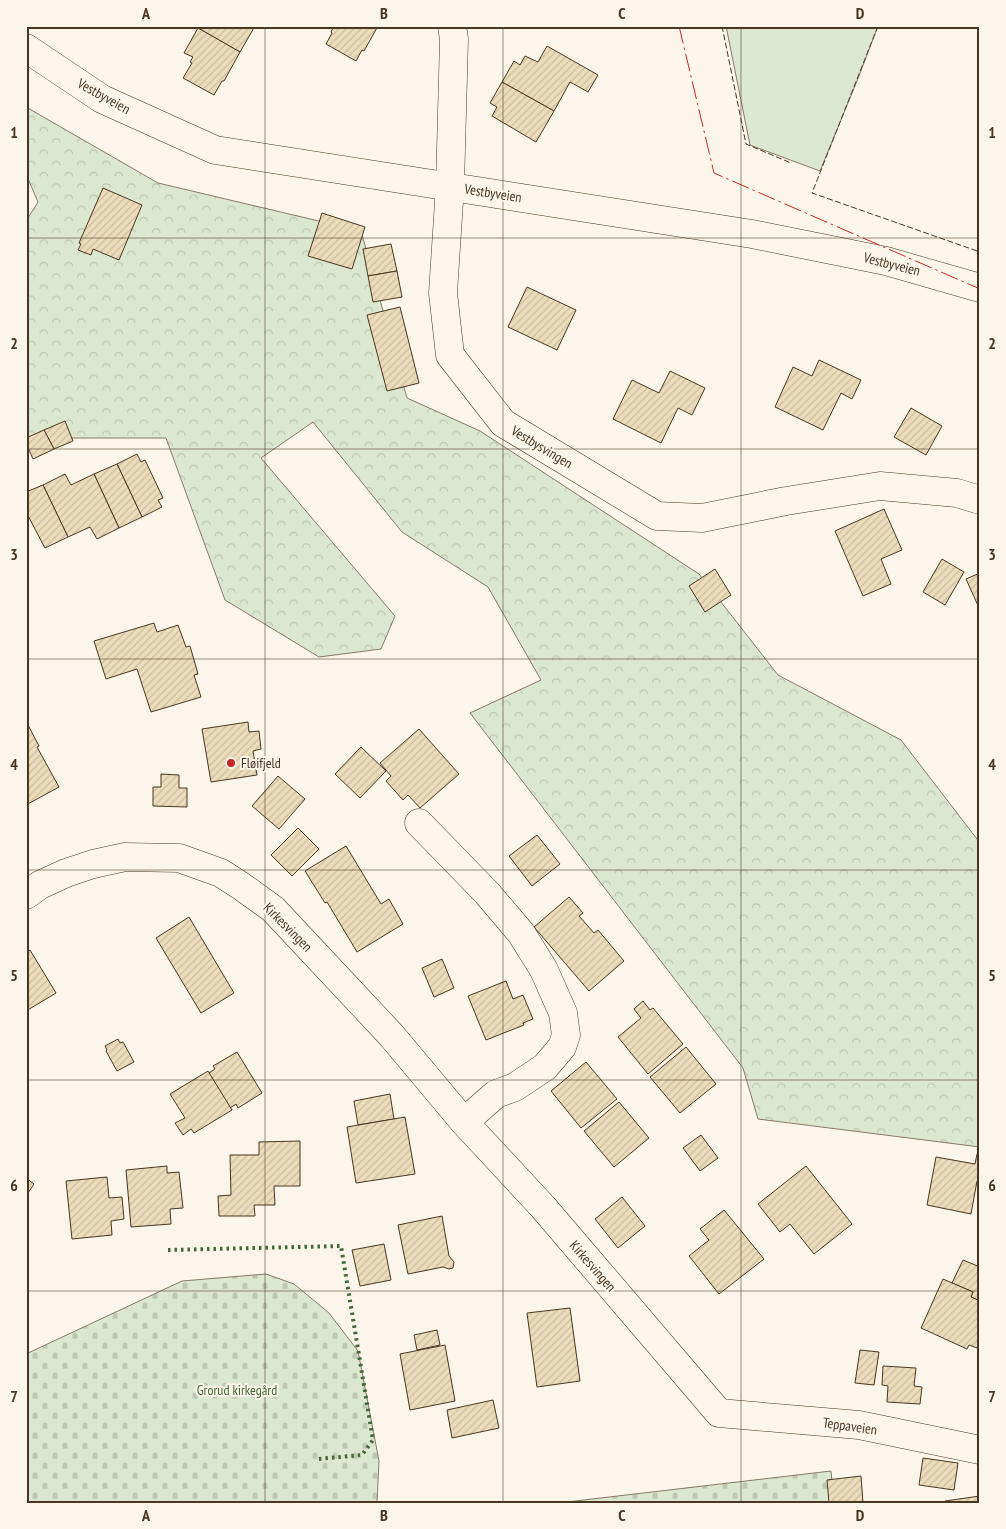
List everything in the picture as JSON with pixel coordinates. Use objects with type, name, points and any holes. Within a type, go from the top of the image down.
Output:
[{"type":"street","name":"Vestbysvingen","points":[[452,26],[454,39],[450,186],[443,293],[450,355],[503,423],[657,516],[702,518],[786,501],[880,486],[956,493],[980,500]]},
{"type":"street","name":"Vestbyveien","points":[[26,48],[102,99],[215,150],[752,234],[886,261],[980,288]]},
{"type":"street","points":[[419,823],[486,893],[521,933],[544,970],[563,1013],[566,1035],[562,1047],[545,1067],[515,1087],[496,1094],[464,1122]]},
{"type":"street","name":"Kirkesvingen","points":[[26,895],[40,885],[66,873],[93,864],[125,857],[179,858],[221,873],[273,909],[392,1036],[464,1122],[543,1207],[719,1412]]},
{"type":"street","name":"Teppaveien","points":[[719,1412],[859,1425],[980,1450]]},
{"type":"green space","points":[[726,26],[878,26],[820,171],[750,145]]},
{"type":"green space","points":[[26,107],[158,183],[361,231],[407,398],[480,431],[699,574],[778,675],[901,740],[980,843],[980,1147],[758,1119],[743,1068],[470,713],[541,680],[488,587],[402,532],[313,422],[261,458],[395,616],[381,649],[319,657],[225,600],[166,438],[71,438],[26,451],[26,221],[38,202],[26,174]]},
{"type":"green space","name":"Grorud kirkegård","points":[[266,1274],[294,1284],[329,1313],[358,1351],[379,1461],[377,1503],[26,1503],[26,1354],[182,1281]]},
{"type":"green space","points":[[831,1471],[834,1503],[558,1503]]},
{"type":"building","points":[[199,26],[255,26],[240,52],[198,28]]},
{"type":"building","points":[[334,26],[378,26],[356,61],[326,44]]},
{"type":"building","points":[[198,28],[240,52],[214,95],[183,78],[192,63],[190,62],[193,57],[184,53]]},
{"type":"building","points":[[547,46],[598,75],[588,92],[570,82],[554,111],[502,82],[514,61],[520,65],[525,56],[538,62]]},
{"type":"building","points":[[502,82],[554,111],[536,142],[492,116],[497,107],[490,103]]},
{"type":"building","points":[[103,188],[142,205],[119,260],[93,249],[91,255],[78,250],[81,244],[79,243]]},
{"type":"building","points":[[322,213],[365,227],[352,269],[308,256]]},
{"type":"building","points":[[391,244],[397,271],[368,276],[363,249]]},
{"type":"building","points":[[397,271],[402,297],[373,302],[368,276]]},
{"type":"building","points":[[527,287],[576,310],[557,350],[508,327]]},
{"type":"building","points":[[400,307],[419,383],[387,391],[367,315]]},
{"type":"building","points":[[819,360],[861,380],[852,399],[841,393],[823,430],[775,407],[793,367],[812,376]]},
{"type":"building","points":[[670,371],[705,388],[692,415],[678,408],[661,443],[613,419],[632,380],[659,393]]},
{"type":"building","points":[[911,408],[942,426],[926,455],[894,437]]},
{"type":"building","points":[[65,421],[73,441],[54,449],[44,430]]},
{"type":"building","points":[[44,430],[54,449],[33,459],[26,443],[26,438]]},
{"type":"building","points":[[137,454],[141,462],[145,460],[163,498],[158,500],[162,507],[142,517],[117,464]]},
{"type":"building","points":[[117,464],[142,517],[119,528],[94,474]]},
{"type":"building","points":[[65,474],[71,485],[94,474],[119,528],[97,539],[90,527],[68,537],[43,485]]},
{"type":"building","points":[[43,485],[68,537],[45,548],[26,512],[26,492]]},
{"type":"building","points":[[884,509],[902,550],[881,559],[891,584],[863,596],[835,531]]},
{"type":"building","points":[[942,559],[964,572],[945,605],[923,592]]},
{"type":"building","points":[[715,569],[731,595],[705,612],[689,586]]},
{"type":"building","points":[[980,573],[980,610],[966,579]]},
{"type":"building","points":[[154,623],[157,632],[178,625],[186,647],[190,646],[198,674],[194,675],[201,697],[151,712],[137,669],[106,679],[94,641]]},
{"type":"building","name":"Fløifjeld","points":[[248,722],[249,732],[259,731],[261,749],[253,751],[257,775],[211,782],[202,729]]},
{"type":"building","points":[[28,725],[39,746],[37,747],[59,787],[26,805],[26,726]]},
{"type":"building","points":[[419,729],[459,774],[420,808],[408,795],[403,800],[386,781],[391,776],[380,763]]},
{"type":"building","points":[[361,747],[386,771],[360,798],[335,774]]},
{"type":"building","points":[[161,774],[179,775],[179,788],[187,788],[187,807],[153,806],[153,787],[161,787]]},
{"type":"building","points":[[278,776],[305,799],[279,829],[252,806]]},
{"type":"building","points":[[298,828],[319,849],[292,876],[271,855]]},
{"type":"building","points":[[537,835],[560,864],[532,886],[509,856]]},
{"type":"building","points":[[346,846],[381,904],[389,899],[403,924],[357,952],[327,902],[325,903],[305,871]]},
{"type":"building","points":[[569,897],[583,913],[579,916],[594,933],[598,930],[624,961],[589,991],[534,927]]},
{"type":"building","points":[[189,917],[234,993],[201,1013],[156,938]]},
{"type":"building","points":[[30,950],[56,993],[26,1011],[26,953]]},
{"type":"building","points":[[442,959],[454,988],[434,997],[422,968]]},
{"type":"building","points":[[506,981],[513,999],[523,995],[533,1019],[523,1023],[524,1025],[486,1040],[468,996]]},
{"type":"building","points":[[643,1001],[650,1010],[653,1008],[683,1044],[648,1074],[618,1037],[641,1018],[634,1009]]},
{"type":"building","points":[[118,1039],[120,1043],[123,1042],[134,1062],[117,1071],[105,1046]]},
{"type":"building","points":[[686,1047],[716,1084],[680,1113],[650,1077]]},
{"type":"building","points":[[237,1052],[262,1093],[238,1108],[236,1104],[230,1108],[209,1073],[215,1069],[213,1066]]},
{"type":"building","points":[[586,1062],[617,1099],[581,1128],[551,1091]]},
{"type":"building","points":[[208,1071],[232,1110],[194,1133],[191,1129],[183,1135],[175,1123],[185,1118],[170,1094]]},
{"type":"building","points":[[390,1094],[394,1119],[358,1125],[354,1101]]},
{"type":"building","points":[[619,1102],[649,1138],[614,1167],[584,1131]]},
{"type":"building","points":[[405,1117],[415,1174],[356,1183],[347,1127]]},
{"type":"building","points":[[701,1135],[718,1158],[700,1171],[683,1148]]},
{"type":"building","points":[[300,1141],[300,1186],[274,1186],[275,1205],[254,1205],[255,1216],[219,1216],[218,1196],[231,1195],[230,1155],[259,1155],[259,1142]]},
{"type":"building","points":[[977,1154],[980,1154],[980,1181],[977,1181],[971,1214],[927,1205],[936,1157],[975,1164]]},
{"type":"building","points":[[167,1166],[167,1173],[179,1172],[183,1208],[170,1209],[171,1224],[131,1227],[126,1170]]},
{"type":"building","points":[[806,1166],[852,1224],[814,1254],[790,1224],[780,1232],[758,1204]]},
{"type":"building","points":[[107,1177],[109,1198],[122,1197],[124,1219],[111,1221],[112,1235],[72,1239],[66,1181]]},
{"type":"building","points":[[26,1178],[34,1184],[26,1196]]},
{"type":"building","points":[[622,1197],[645,1226],[618,1248],[595,1219]]},
{"type":"building","points":[[724,1210],[764,1259],[719,1294],[689,1256],[709,1240],[700,1229]]},
{"type":"building","points":[[442,1216],[449,1256],[454,1262],[453,1268],[443,1267],[408,1274],[398,1225]]},
{"type":"building","points":[[384,1244],[391,1280],[360,1286],[352,1250]]},
{"type":"building","points":[[963,1260],[980,1267],[980,1301],[971,1297],[973,1292],[952,1283]]},
{"type":"building","points":[[943,1279],[973,1292],[971,1297],[980,1301],[980,1349],[969,1345],[967,1349],[921,1328]]},
{"type":"building","points":[[570,1308],[580,1381],[537,1387],[527,1313]]},
{"type":"building","points":[[437,1330],[440,1345],[417,1350],[414,1335]]},
{"type":"building","points":[[445,1345],[455,1401],[410,1410],[400,1354]]},
{"type":"building","points":[[860,1350],[879,1352],[874,1385],[855,1383]]},
{"type":"building","points":[[883,1366],[916,1368],[914,1386],[922,1387],[920,1404],[887,1402],[888,1386],[882,1385]]},
{"type":"building","points":[[493,1400],[499,1428],[452,1438],[447,1410]]},
{"type":"building","points":[[923,1458],[958,1463],[954,1490],[919,1485]]},
{"type":"building","points":[[861,1476],[863,1503],[829,1503],[827,1480]]},
{"type":"building","points":[[980,1496],[980,1503],[945,1503],[945,1501]]},
{"type":"hedge","points":[[168,1250],[341,1246],[373,1440],[362,1455],[318,1459]]},
{"type":"fence","points":[[722,26],[746,144],[791,163]]},
{"type":"fence","points":[[878,26],[812,193],[980,252]]},
{"type":"power","points":[[679,26],[714,173],[980,289]]},
{"type":"place","name":"Fløifjeld","points":[[231,763]]}]
